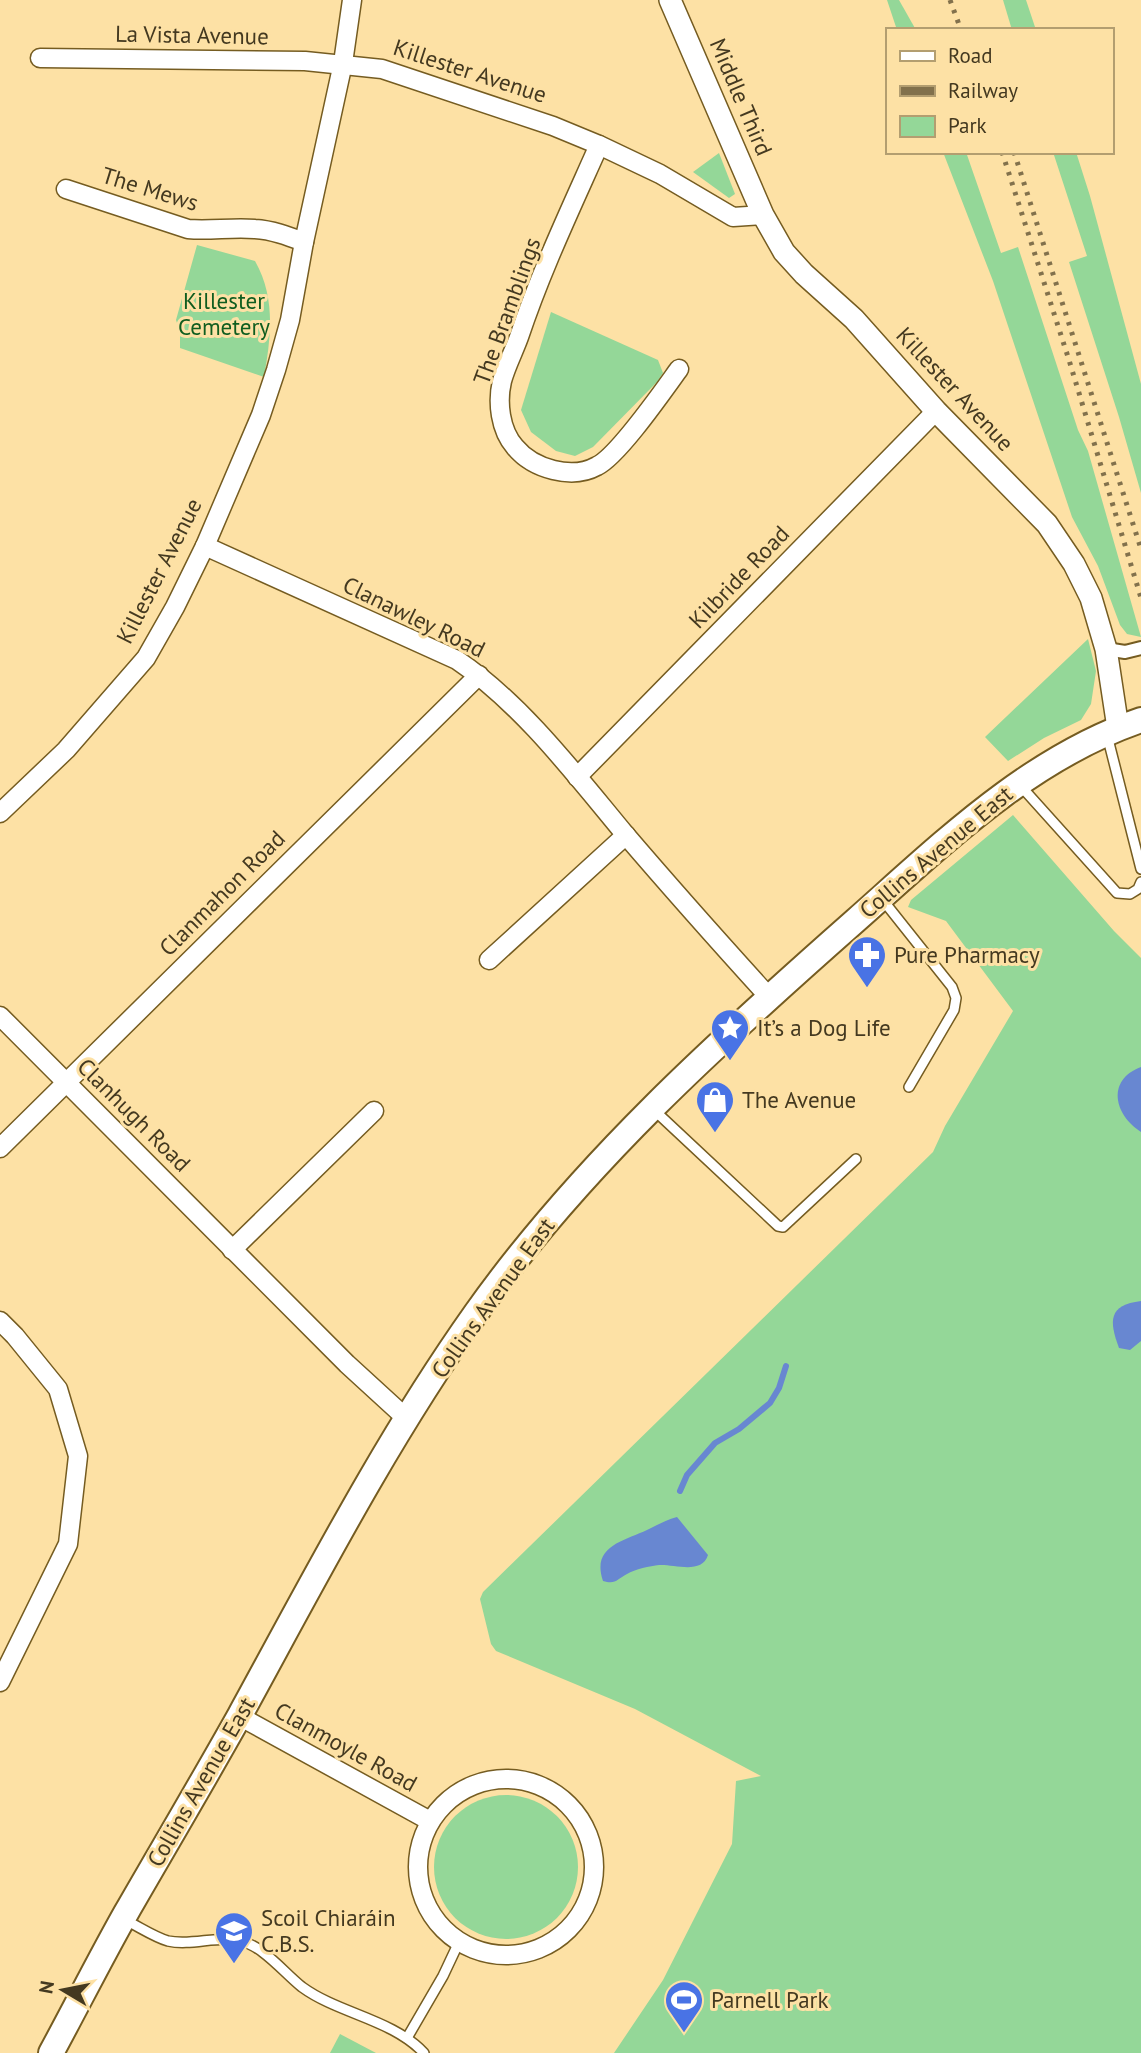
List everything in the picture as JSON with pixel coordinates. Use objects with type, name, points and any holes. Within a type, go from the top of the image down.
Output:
[{"type":"main road","name":"Collins Avenue East","points":[[51,2053],[342,1525],[407,1418],[478,1311],[550,1218],[652,1108],[769,997],[881,898],[1018,783],[1068,752],[1122,727]]},
{"type":"street","points":[[343,63],[352,0]]},
{"type":"street","name":"Middle Third","points":[[670,0],[763,215]]},
{"type":"street","name":"La Vista Avenue","points":[[40,58],[343,63]]},
{"type":"street","name":"Killester Avenue","points":[[0,813],[66,750],[146,658],[205,546],[261,415],[276,370],[343,63],[382,68],[553,126],[660,174],[733,217],[763,215],[784,252],[804,274],[853,319],[936,411],[1047,524],[1074,564],[1091,598],[1106,649],[1122,727]]},
{"type":"street","name":"The Bramblings","points":[[599,145],[532,298],[502,381],[499,407],[505,430],[515,448],[541,466],[559,472],[580,473],[600,465],[624,440],[680,369]]},
{"type":"street","name":"The Mews","points":[[66,189],[188,229],[256,229],[275,232],[303,242]]},
{"type":"street","name":"Kilbride Road","points":[[578,777],[936,411]]},
{"type":"street","name":"Clanawley Road","points":[[205,546],[457,660],[479,674],[578,777],[769,997]]},
{"type":"street","points":[[1106,649],[1125,652],[1141,648]]},
{"type":"street","name":"Clanmahon Road","points":[[0,1148],[479,674]]},
{"type":"street","points":[[489,960],[626,835]]},
{"type":"street","name":"Clanhugh Road","points":[[0,1016],[232,1250],[407,1418]]},
{"type":"street","points":[[232,1250],[374,1111]]},
{"type":"street","points":[[0,1321],[58,1389],[78,1456],[68,1544],[0,1682]]},
{"type":"street","name":"Clanmoyle Road","points":[[239,1716],[430,1821]]},
{"type":"street","name":"Clanmoyle Road","points":[[504,1778],[533,1782],[559,1795],[579,1816],[592,1843],[595,1872],[589,1901],[574,1926],[551,1944],[524,1955],[495,1956],[466,1947],[460,1942],[443,1930],[426,1906],[418,1878],[419,1848],[430,1821],[450,1799],[475,1784],[504,1778]]},
{"type":"lane","points":[[1122,727],[1141,869]]},
{"type":"lane","points":[[1018,783],[1117,893],[1130,894],[1140,889]]},
{"type":"lane","points":[[881,898],[952,987],[956,998],[954,1010],[909,1087]]},
{"type":"lane","points":[[652,1108],[778,1226],[783,1227],[856,1159]]},
{"type":"lane","points":[[123,1919],[168,1941],[226,1939],[248,1943],[266,1954],[305,1989],[407,2038],[424,2053]]},
{"type":"lane","points":[[407,2038],[460,1942]]},
{"type":"green space","points":[[887,0],[899,0],[915,28],[896,28]]},
{"type":"green space","points":[[1003,0],[1026,0],[1035,28],[1011,28]]},
{"type":"green space","points":[[719,153],[735,194],[729,198],[693,172]]},
{"type":"green space","points":[[944,154],[967,154],[1001,253],[1018,247],[1078,430],[1088,451],[1141,637],[1127,634],[1120,625],[1098,566],[1072,517],[993,281]]},
{"type":"green space","points":[[1054,154],[1077,154],[1141,384],[1141,493],[1069,262],[1087,256]]},
{"type":"green space","name":"Killester Cemetery","points":[[197,245],[255,261],[262,275],[269,303],[270,332],[264,377],[180,348],[180,332],[176,320]]},
{"type":"green space","points":[[551,312],[658,360],[663,373],[593,447],[575,456],[556,451],[531,432],[521,410]]},
{"type":"green space","points":[[1088,639],[1096,671],[1091,704],[1081,720],[1044,738],[1008,761],[985,737]]},
{"type":"green space","points":[[1013,815],[1114,931],[1141,958],[1141,2053],[614,2053],[663,1980],[732,1844],[736,1781],[761,1776],[635,1709],[496,1651],[491,1644],[480,1599],[483,1592],[933,1152],[945,1126],[1013,1011],[946,921],[908,907],[911,900]]},
{"type":"green space","points":[[506,1795],[534,1800],[557,1816],[573,1839],[578,1867],[573,1895],[557,1918],[534,1934],[506,1939],[478,1934],[455,1918],[439,1895],[434,1867],[439,1839],[455,1816],[478,1800]]},
{"type":"green space","points":[[340,2034],[376,2053],[330,2053]]},
{"type":"water","points":[[1141,1067],[1141,1132],[1132,1125],[1120,1107],[1118,1089],[1122,1080]]},
{"type":"water","points":[[1141,1301],[1141,1341],[1130,1350],[1119,1348],[1114,1330],[1114,1316],[1122,1306]]},
{"type":"water","points":[[677,1517],[708,1555],[705,1561],[694,1567],[651,1566],[634,1571],[614,1582],[603,1581],[602,1560],[612,1546]]},
{"type":"waterway","points":[[680,1491],[687,1475],[715,1443],[739,1429],[770,1403],[779,1388],[786,1366]]},
{"type":"railway","points":[[950,0],[960,28]]},
{"type":"railway","points":[[1003,154],[1141,598]]},
{"type":"railway","points":[[1015,154],[1141,549]]},
{"type":"place","name":"Pure Pharmacy","points":[[867,989]]},
{"type":"place","name":"It’s a Dog Life","points":[[730,1062]]},
{"type":"place","name":"The Avenue","points":[[715,1134]]},
{"type":"place","name":"Scoil Chiaráin C.B.S.","points":[[234,1965]]},
{"type":"place","name":"Parnell Park","points":[[684,2034]]}]
